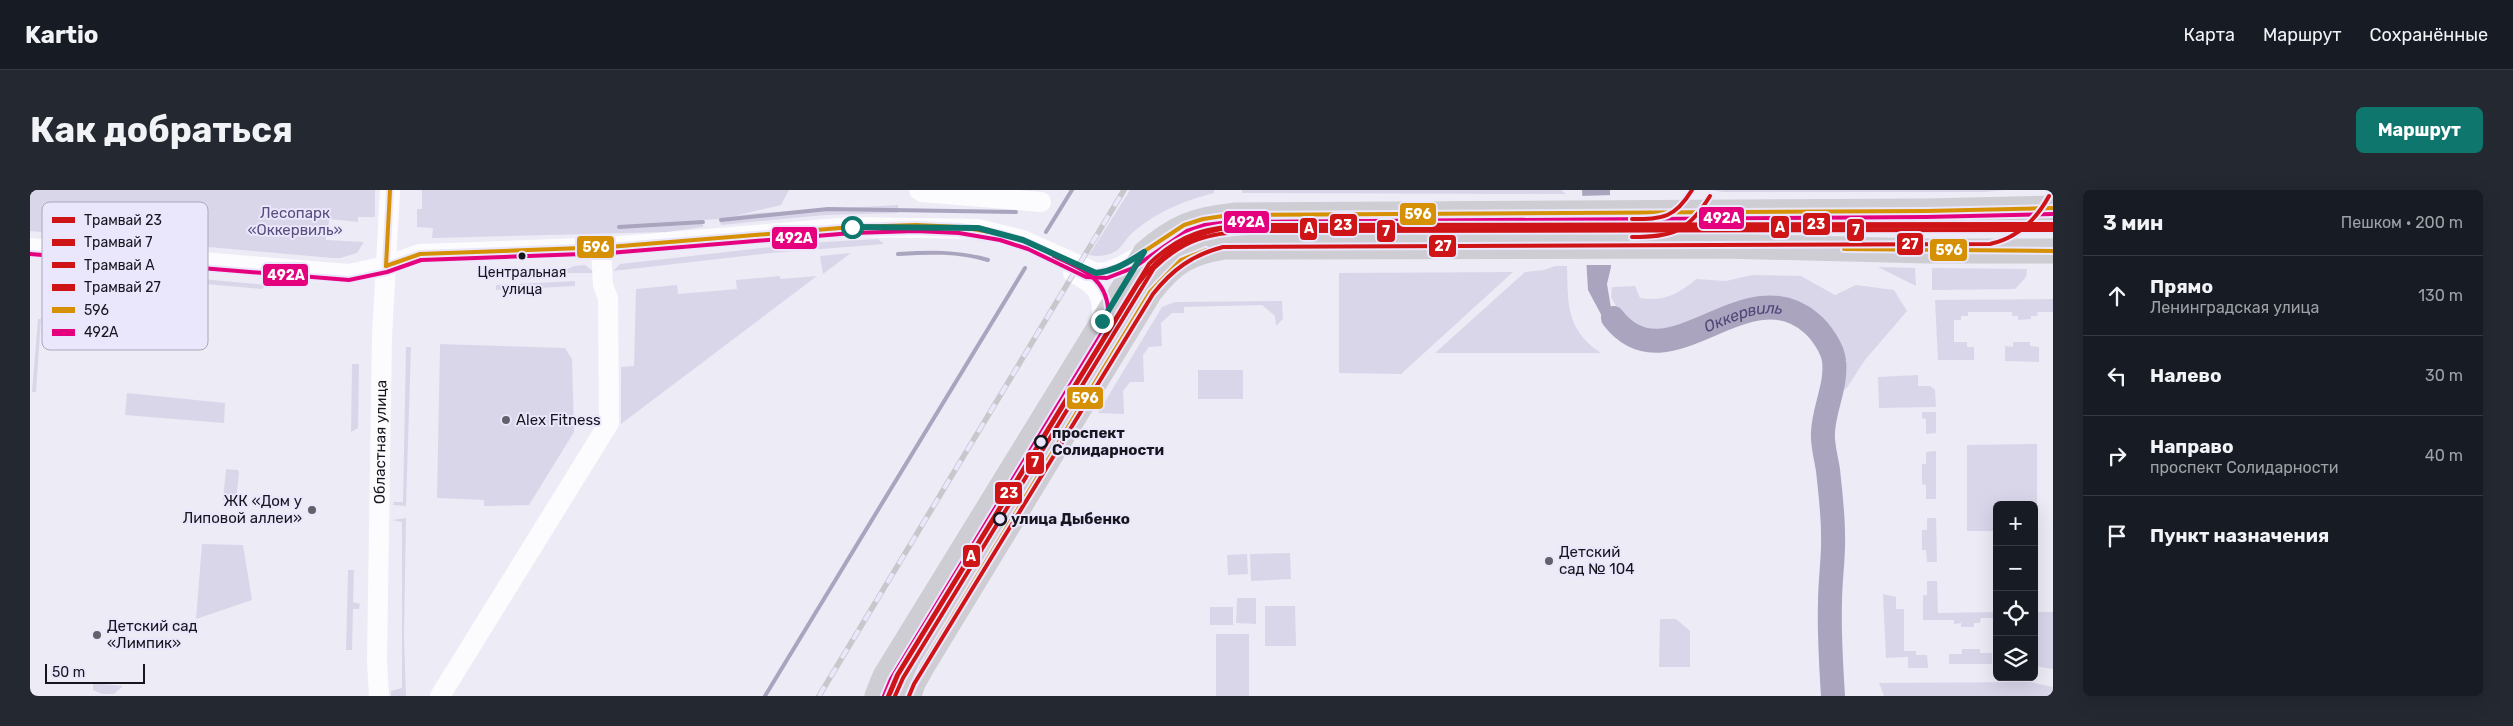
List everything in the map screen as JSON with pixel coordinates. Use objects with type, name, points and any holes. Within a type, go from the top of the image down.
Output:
[{"type":"main road","points":[[877,696],[885,676],[1144,252],[1166,234],[1185,224],[1207,218],[1236,215],[2053,208]]},
{"type":"main road","points":[[909,696],[913,683],[922,667],[1146,300],[1163,276],[1180,260],[1200,251],[1225,247],[1629,246],[2053,251]]},
{"type":"street","name":"Областная улица","points":[[379,696],[377,661],[382,336],[390,190]]},
{"type":"street","points":[[919,190],[922,192],[1041,202]]},
{"type":"street","points":[[208,263],[349,274],[386,266],[864,236],[943,238],[991,242],[1019,249],[1092,277],[1122,266],[1144,252]]},
{"type":"street","points":[[440,696],[609,423],[608,298],[603,285],[601,253]]},
{"type":"street","points":[[1092,277],[1103,303],[1102,321]]},
{"type":"green space","name":"Лесопарк «Оккервиль»","points":[[30,190],[375,190],[375,217],[358,217],[358,222],[329,219],[326,240],[364,242],[357,253],[340,258],[208,247],[208,202],[42,202],[42,232],[30,231]]},
{"type":"green space","points":[[422,190],[789,190],[781,205],[734,216],[898,205],[898,213],[825,215],[721,225],[719,219],[703,220],[703,227],[666,232],[432,238],[433,228],[417,227],[417,209],[422,209]]},
{"type":"green space","points":[[1130,190],[1214,190],[1214,193],[1160,213],[1140,226],[1113,253],[1103,256],[1089,255]]},
{"type":"green space","points":[[1242,190],[1561,190],[1566,194],[1242,193]]},
{"type":"green space","points":[[1712,190],[2004,190],[1986,192],[1723,192]]},
{"type":"green space","points":[[878,239],[884,244],[771,253],[613,271],[620,264],[807,243]]},
{"type":"green space","points":[[851,253],[823,274],[820,256]]},
{"type":"green space","points":[[585,265],[595,273],[558,273],[574,266]]},
{"type":"green space","points":[[1555,266],[1567,266],[1571,315],[1581,335],[1601,353],[1435,353],[1525,272],[1544,270]]},
{"type":"green space","points":[[1878,267],[1915,268],[1916,286]]},
{"type":"green space","points":[[1932,268],[2027,269],[2026,277],[2015,289],[1932,290]]},
{"type":"green space","points":[[1513,272],[1401,374],[1339,373],[1339,273]]},
{"type":"green space","points":[[1752,275],[1801,276],[1835,295],[1856,285],[1894,290],[1907,311],[1865,360],[1846,389],[1836,391],[1840,365],[1835,347],[1817,321],[1794,306],[1760,301],[1669,335],[1646,333],[1622,317],[1611,297],[1612,287],[1635,286],[1640,298],[1656,299],[1677,293],[1696,279],[1726,281]]},
{"type":"green space","points":[[780,276],[780,279],[817,276],[621,424],[621,367],[634,366],[636,289],[677,285],[678,294],[737,289],[736,280]]},
{"type":"green space","points":[[208,280],[267,285],[262,289],[208,284]]},
{"type":"green space","points":[[575,281],[575,286],[496,290],[496,285]]},
{"type":"green space","points":[[2053,299],[2053,312],[2038,312],[2037,316],[2031,316],[2031,319],[2018,320],[2018,316],[2012,316],[2012,312],[1968,312],[1968,316],[1961,316],[1961,320],[1954,320],[1954,342],[1967,342],[1967,347],[1974,347],[1974,360],[1938,360],[1935,300]]},
{"type":"green space","points":[[1282,301],[1283,319],[1276,326],[1275,316],[1262,305],[1184,307],[1184,313],[1172,313],[1161,323],[1162,346],[1149,347],[1143,355],[1144,382],[1130,382],[1123,391],[1124,414],[1098,413],[1162,307],[1175,302]]},
{"type":"green space","points":[[38,319],[41,319],[36,392],[32,392]]},
{"type":"green space","points":[[2013,342],[2030,342],[2030,346],[2039,347],[2039,362],[2005,361],[2005,346],[2013,347]]},
{"type":"green space","name":"Alex Fitness","points":[[440,344],[565,348],[572,359],[574,432],[529,505],[484,506],[484,500],[437,498]]},
{"type":"green space","points":[[406,347],[411,347],[406,506],[393,505],[394,502],[403,502]]},
{"type":"green space","points":[[352,364],[359,364],[358,428],[351,432]]},
{"type":"green space","points":[[1198,370],[1243,370],[1243,399],[1198,399]]},
{"type":"green space","points":[[1918,375],[1918,386],[1930,386],[1935,390],[1936,407],[1879,408],[1878,377]]},
{"type":"green space","points":[[127,393],[225,403],[224,423],[125,415]]},
{"type":"green space","points":[[1922,412],[1936,412],[1936,433],[1926,434],[1926,419],[1922,418]]},
{"type":"green space","points":[[2037,444],[2037,501],[1993,501],[1993,531],[1967,531],[1967,445]]},
{"type":"green space","points":[[1936,451],[1936,499],[1926,499],[1926,485],[1922,484],[1922,464],[1926,464],[1926,452]]},
{"type":"green space","points":[[226,469],[238,470],[239,473],[236,501],[223,500]]},
{"type":"green space","points":[[406,518],[404,635],[406,696],[391,696],[391,691],[402,688],[402,522],[392,520]]},
{"type":"green space","points":[[1927,518],[1936,518],[1937,562],[1927,562],[1926,550],[1922,550],[1922,530],[1927,530]]},
{"type":"green space","points":[[202,544],[243,545],[252,600],[196,619]]},
{"type":"green space","points":[[1290,553],[1291,579],[1251,581],[1250,554]]},
{"type":"green space","points":[[1247,554],[1248,574],[1228,575],[1227,555]]},
{"type":"green space","points":[[348,570],[354,570],[353,602],[360,604],[359,609],[353,609],[352,650],[346,650]]},
{"type":"green space","points":[[1927,581],[1937,581],[1938,613],[1993,612],[1993,618],[1981,618],[1980,623],[1974,623],[1974,627],[1961,627],[1961,623],[1954,624],[1954,620],[1923,620],[1923,595],[1927,595]]},
{"type":"green space","points":[[1883,594],[1896,597],[1896,609],[1904,609],[1904,651],[1916,651],[1916,655],[1927,655],[1928,668],[1908,668],[1908,657],[1886,658]]},
{"type":"green space","points":[[1237,598],[1256,598],[1256,624],[1236,623]]},
{"type":"green space","points":[[1265,606],[1295,606],[1296,646],[1265,646]]},
{"type":"green space","points":[[1210,607],[1233,607],[1233,625],[1210,625]]},
{"type":"green space","points":[[2038,612],[2053,612],[2053,669],[2038,667]]},
{"type":"green space","points":[[1660,619],[1676,619],[1690,631],[1690,667],[1659,667]]},
{"type":"green space","points":[[1216,634],[1249,634],[1249,696],[1216,696]]},
{"type":"green space","points":[[1962,649],[1980,649],[1980,653],[1992,653],[1992,664],[1949,664],[1949,654],[1962,654]]},
{"type":"green space","points":[[2030,682],[2053,687],[2053,696],[1884,696],[1879,683]]},
{"type":"green space","points":[[93,683],[123,686],[114,694],[102,694],[93,690]]},
{"type":"shaded area","points":[[1582,190],[1610,190],[1611,267],[1607,284],[1611,308],[1622,320],[1641,332],[1637,340],[1622,333],[1604,320],[1588,290]]},
{"type":"pier","points":[[1613,195],[1613,265],[1584,265],[1580,196]]},
{"type":"waterway","points":[[1046,232],[1072,190]]},
{"type":"waterway","points":[[721,220],[828,209],[1016,212]]},
{"type":"waterway","points":[[619,227],[703,222]]},
{"type":"waterway","points":[[898,254],[943,253],[988,260]]},
{"type":"waterway","points":[[765,696],[1025,268]]},
{"type":"waterway","name":"Оккервиль","points":[[1613,318],[1635,336],[1658,341],[1682,336],[1734,315],[1760,308],[1786,309],[1811,323],[1826,340],[1834,361],[1834,379],[1824,423],[1823,437],[1833,526],[1830,593],[1833,696]]},
{"type":"railway","points":[[819,696],[1124,190]]},
{"type":"tram line","name":"А","points":[[1632,219],[1667,215],[1680,206],[1692,190]]},
{"type":"tram line","name":"27","points":[[1632,237],[1658,236],[1678,230],[1694,218],[1710,196]]},
{"type":"tram line","name":"27","points":[[909,696],[914,684],[1153,294],[1175,271],[1202,254],[1223,247],[1990,244],[2009,237],[2025,227],[2038,213],[2049,196]]},
{"type":"tram line","name":"23","points":[[888,696],[897,675],[1149,264],[1172,245],[1195,234],[1208,230],[1250,225],[2053,224]]},
{"type":"tram line","name":"А","points":[[890,694],[898,675],[1138,284],[1164,256],[1196,236],[1221,229],[2053,226]]},
{"type":"tram line","name":"7","points":[[895,696],[903,678],[1154,268],[1176,250],[1198,239],[1250,231],[2053,230]]},
{"type":"transit line","name":"596","points":[[386,266],[390,190]]},
{"type":"transit line","name":"596","points":[[386,266],[420,254],[609,247],[852,227],[916,225],[960,227],[1002,234],[1030,243],[1079,268],[1095,273],[1119,268],[1184,225],[1203,219],[1230,215],[1926,211],[2053,208]]},
{"type":"transit line","name":"492А","points":[[208,269],[349,280],[387,272],[421,260],[609,253],[852,233],[916,231],[959,233],[1000,240],[1028,249],[1086,277],[1107,278],[1133,268],[1187,231],[1205,225],[1230,222],[1926,217],[2053,214]]},
{"type":"transit line","name":"596","points":[[1844,249],[2053,251]]},
{"type":"transit line","name":"596","points":[[909,696],[922,667],[1150,292],[1181,260],[1206,250]]},
{"type":"transit line","name":"492А","points":[[30,254],[42,255]]},
{"type":"transit line","name":"492А","points":[[884,696],[891,679],[1108,323],[1106,297],[1095,279],[1077,267],[1054,256]]},
{"type":"place","name":"Центральная улица","points":[[522,256]]},
{"type":"place","name":"Alex Fitness","points":[[506,420]]},
{"type":"place","name":"проспект Солидарности","points":[[1041,442]]},
{"type":"place","name":"ЖК «Дом у Липовой аллеи»","points":[[312,510]]},
{"type":"place","name":"улица Дыбенко","points":[[1000,519]]},
{"type":"place","name":"Детский сад № 104","points":[[1549,561]]},
{"type":"place","name":"Детский сад «Лимпик»","points":[[97,635]]},
{"type":"route","points":[[852,227],[978,228],[1023,240],[1096,273],[1107,272],[1122,266],[1144,252],[1102,321]]}]
